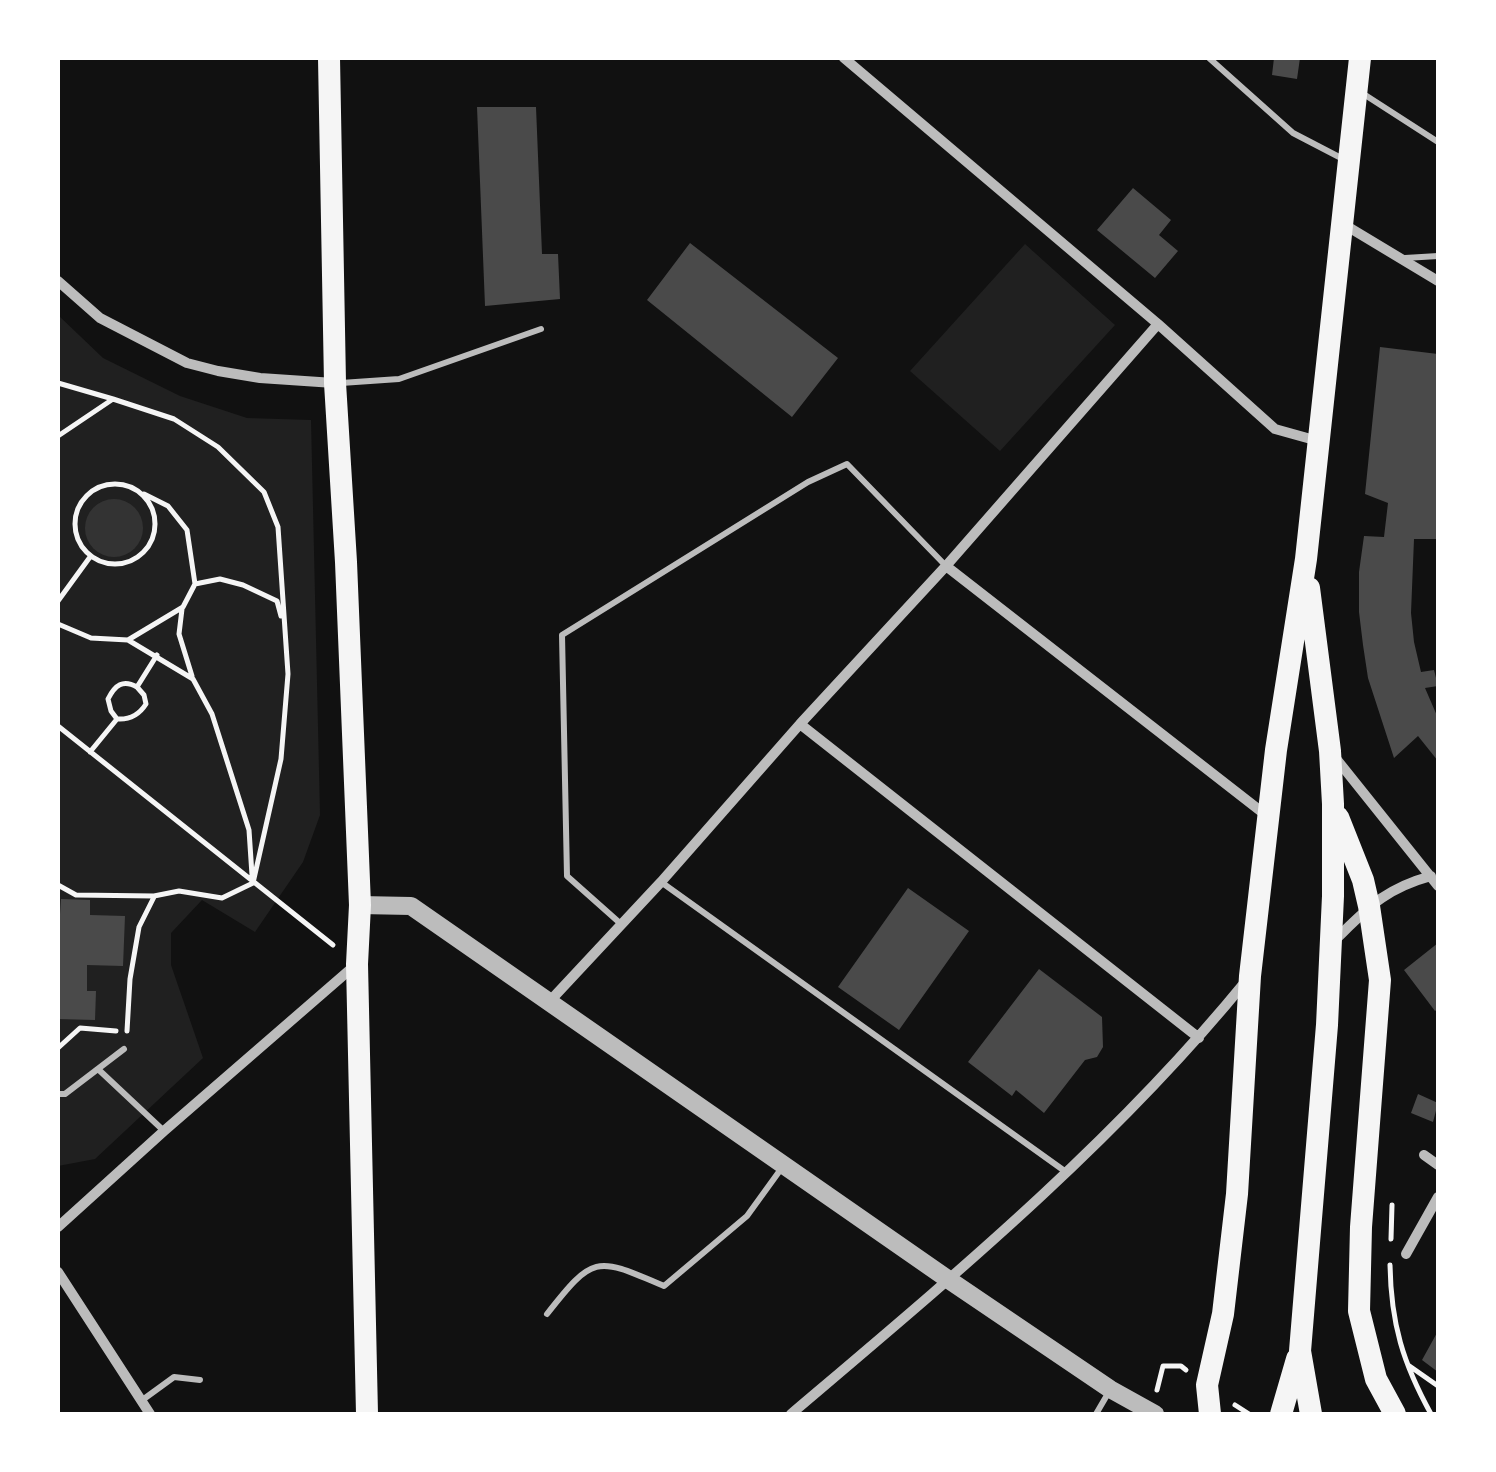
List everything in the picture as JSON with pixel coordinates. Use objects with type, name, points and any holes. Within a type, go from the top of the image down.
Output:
[{"type":"highway","points":[[329,58],[335,383],[360,904],[367,1414]]},
{"type":"highway","points":[[1210,1414],[1207,1385],[1223,1314],[1237,1194],[1250,976],[1276,750],[1306,560],[1360,58]]},
{"type":"highway","points":[[1281,1414],[1300,1351],[1327,1025],[1333,896],[1330,751],[1306,560]]},
{"type":"highway","points":[[1333,804],[1370,906],[1380,980],[1361,1227],[1360,1311],[1376,1379],[1394,1414]]},
{"type":"highway","points":[[1300,1351],[1311,1414]]},
{"type":"street","points":[[844,58],[1276,429],[1319,442]]},
{"type":"street","points":[[1342,224],[1438,281]]},
{"type":"street","points":[[58,280],[100,318],[187,363],[260,378],[335,383]]},
{"type":"street","points":[[548,1003],[946,566],[1158,324]]},
{"type":"street","points":[[946,566],[1268,817]]},
{"type":"street","points":[[800,724],[1199,1038]]},
{"type":"street","points":[[1330,751],[1435,881]]},
{"type":"street","points":[[1329,946],[1388,892],[1404,883],[1435,881]]},
{"type":"street","points":[[360,904],[411,906],[949,1280],[1110,1389],[1154,1413]]},
{"type":"street","points":[[58,1228],[358,964]]},
{"type":"street","points":[[791,1414],[949,1280],[1066,1172],[1199,1038],[1250,976]]},
{"type":"street","points":[[1424,1155],[1438,1165]]},
{"type":"street","points":[[1406,1254],[1438,1197]]},
{"type":"street","points":[[58,1272],[150,1414]]},
{"type":"lane","points":[[1209,58],[1292,133],[1348,162]]},
{"type":"lane","points":[[1356,90],[1438,142]]},
{"type":"lane","points":[[1402,258],[1438,256]]},
{"type":"lane","points":[[335,383],[399,379],[542,329]]},
{"type":"lane","points":[[622,924],[568,876],[562,634],[808,482],[847,464],[946,566]]},
{"type":"lane","points":[[661,882],[1066,1172]]},
{"type":"lane","points":[[58,1094],[66,1094],[124,1049]]},
{"type":"lane","points":[[99,1070],[164,1132]]},
{"type":"lane","points":[[547,1314],[573,1281],[592,1267],[614,1265],[664,1286],[747,1216],[784,1165]]},
{"type":"lane","points":[[140,1401],[174,1377],[200,1380]]},
{"type":"lane","points":[[1096,1414],[1110,1389]]},
{"type":"path","points":[[58,383],[174,419],[218,446],[264,492],[278,527],[288,674],[281,759],[253,883]]},
{"type":"path","points":[[58,436],[113,398]]},
{"type":"path","points":[[138,490],[153,511],[156,524],[148,548],[139,558],[114,565],[102,563],[80,547],[75,534],[74,520],[86,495],[111,484],[138,490],[168,506],[187,530],[195,584],[182,607],[179,634],[193,678],[212,714],[249,830],[253,883]]},
{"type":"path","points":[[58,601],[90,557]]},
{"type":"path","points":[[195,584],[220,579],[277,601],[284,628]]},
{"type":"path","points":[[128,640],[182,607]]},
{"type":"path","points":[[58,624],[90,638],[128,640],[193,678]]},
{"type":"path","points":[[138,687],[157,655]]},
{"type":"path","points":[[121,683],[138,687],[146,704],[142,710],[126,720],[116,719],[108,699],[112,689],[121,683]]},
{"type":"path","points":[[90,752],[116,719]]},
{"type":"path","points":[[58,726],[358,964]]},
{"type":"path","points":[[58,885],[76,897],[179,892],[222,898],[253,883]]},
{"type":"path","points":[[58,1048],[80,1028],[127,1032],[138,926],[154,896]]},
{"type":"path","points":[[1407,1363],[1438,1386]]},
{"type":"path","points":[[1154,1413],[1163,1366],[1180,1366],[1207,1385]]},
{"type":"shaded area","points":[[1025,244],[1115,325],[1000,451],[910,371]]},
{"type":"shaded area","points":[[58,315],[103,358],[180,396],[247,418],[311,420],[320,815],[303,862],[255,932],[202,900],[171,933],[171,965],[203,1058],[95,1159],[58,1166]]},
{"type":"shaded area","points":[[114,499],[134,508],[143,528],[134,548],[114,557],[94,548],[85,528],[94,508]]},
{"type":"building","points":[[1274,58],[1300,58],[1297,79],[1272,75]]},
{"type":"building","points":[[477,107],[536,107],[542,254],[558,254],[560,299],[485,306]]},
{"type":"building","points":[[1133,188],[1171,220],[1159,235],[1178,251],[1155,278],[1097,230]]},
{"type":"building","points":[[690,243],[838,358],[792,417],[647,300]]},
{"type":"building","points":[[1380,347],[1438,354],[1438,539],[1414,539],[1411,613],[1421,672],[1434,670],[1438,686],[1425,688],[1438,718],[1438,761],[1418,736],[1394,758],[1368,678],[1363,645],[1359,572],[1364,536],[1384,537],[1388,503],[1365,494]]},
{"type":"building","points":[[908,888],[969,931],[899,1030],[838,987]]},
{"type":"building","points":[[61,899],[90,900],[90,915],[125,916],[123,966],[87,965],[87,991],[96,991],[95,1020],[58,1019]]},
{"type":"building","points":[[1438,943],[1438,1009],[1435,1011],[1404,970]]},
{"type":"building","points":[[1039,969],[1102,1017],[1103,1047],[1097,1057],[1085,1060],[1044,1113],[1016,1090],[1012,1096],[968,1062]]},
{"type":"building","points":[[1418,1094],[1438,1103],[1433,1122],[1411,1113]]},
{"type":"building","points":[[1438,1331],[1438,1372],[1422,1360]]}]
